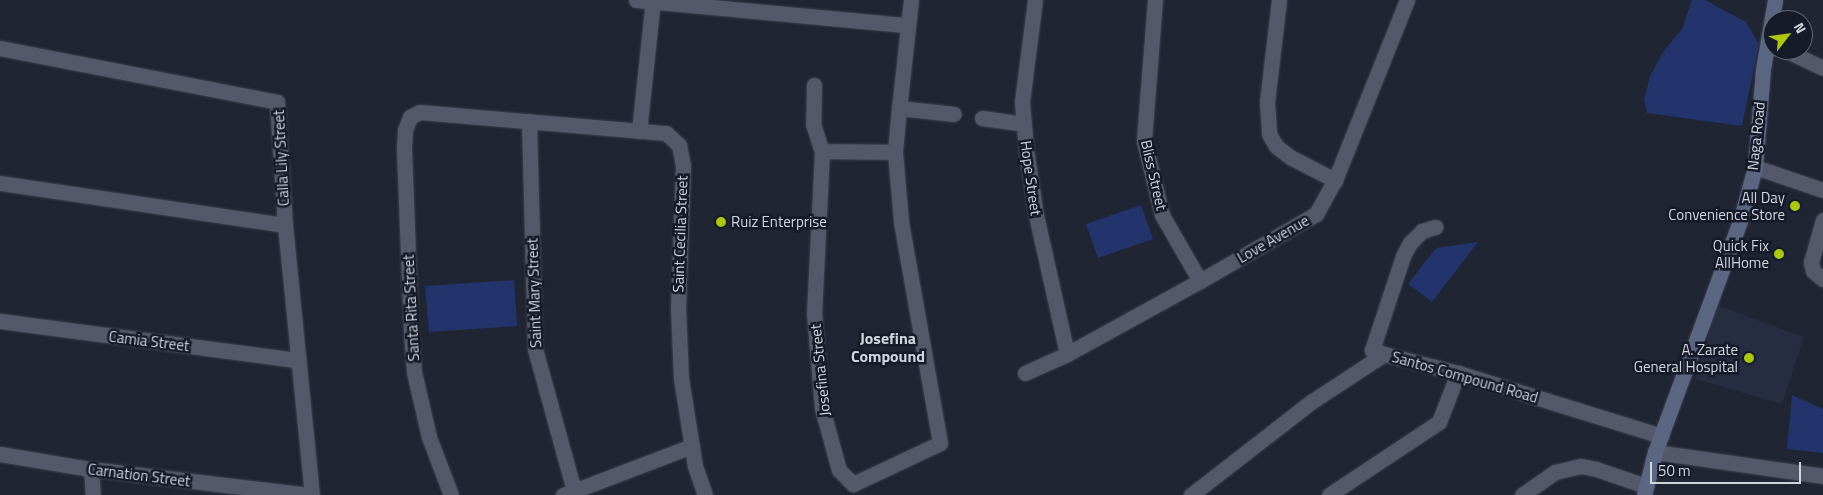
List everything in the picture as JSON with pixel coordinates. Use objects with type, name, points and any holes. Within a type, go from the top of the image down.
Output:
[{"type":"main road","name":"Naga Road","points":[[1645,491],[1661,436],[1741,218],[1754,167],[1768,60]]},
{"type":"street","points":[[636,0],[786,6],[908,25]]},
{"type":"street","name":"Josefina Street","points":[[814,85],[813,124],[822,151],[814,313],[822,408],[839,470],[853,484],[940,443],[904,240],[895,152],[911,0]]},
{"type":"street","name":"Hope Street","points":[[1035,0],[1022,102],[1036,215],[1067,354]]},
{"type":"street","name":"Bliss Street","points":[[1155,0],[1144,141],[1162,215],[1200,281]]},
{"type":"street","points":[[1279,0],[1267,102],[1269,134],[1276,146],[1290,157],[1334,180]]},
{"type":"street","name":"Love Avenue","points":[[1025,373],[1067,354],[1200,281],[1316,214],[1334,180],[1407,0]]},
{"type":"street","points":[[639,131],[653,1]]},
{"type":"street","name":"Calla Lily Street","points":[[0,48],[278,102],[285,225],[310,495]]},
{"type":"street","points":[[1806,60],[1823,68]]},
{"type":"street","points":[[899,108],[954,114]]},
{"type":"street","name":"Saint Cecilia Street","points":[[410,117],[420,112],[666,133],[679,144],[682,158],[678,307],[680,378],[692,446],[705,495]]},
{"type":"street","name":"Santa Rita Street","points":[[410,117],[405,130],[404,146],[414,372],[429,437],[451,495]]},
{"type":"street","points":[[982,118],[1024,124]]},
{"type":"street","name":"Saint Mary Street","points":[[530,121],[535,349],[568,493]]},
{"type":"street","points":[[822,151],[895,152]]},
{"type":"street","points":[[1754,167],[1823,190]]},
{"type":"street","points":[[0,183],[285,225]]},
{"type":"street","points":[[1823,220],[1811,262],[1813,271],[1823,279]]},
{"type":"street","points":[[1384,354],[1372,350],[1403,256],[1410,243],[1422,230],[1435,227]]},
{"type":"street","name":"Camia Street","points":[[0,321],[298,360]]},
{"type":"street","name":"Santos Compound Road","points":[[1191,495],[1311,402],[1384,354],[1458,373],[1661,436]]},
{"type":"street","points":[[1329,495],[1439,422],[1458,373]]},
{"type":"street","points":[[568,493],[692,446]]},
{"type":"street","points":[[1656,452],[1823,476]]},
{"type":"street","name":"Carnation Street","points":[[0,454],[91,469],[310,495]]},
{"type":"street","points":[[1522,495],[1555,472],[1581,466],[1596,468],[1645,491]]},
{"type":"street","points":[[91,469],[93,495]]},
{"type":"shaded area","points":[[1692,0],[1705,0],[1746,22],[1759,44],[1742,126],[1647,113],[1644,99],[1650,76],[1663,52],[1682,29]]},
{"type":"shaded area","points":[[1141,205],[1153,239],[1098,258],[1086,224]]},
{"type":"shaded area","points":[[1478,242],[1432,302],[1408,284],[1436,248]]},
{"type":"shaded area","points":[[514,280],[517,326],[429,332],[425,286]]},
{"type":"shaded area","name":"A. Zarate General Hospital","points":[[1717,305],[1804,337],[1782,404],[1695,379]]},
{"type":"shaded area","points":[[1792,395],[1823,409],[1823,453],[1787,449]]},
{"type":"place","name":"All Day Convenience Store","points":[[1795,206]]},
{"type":"place","name":"Ruiz Enterprise","points":[[721,222]]},
{"type":"place","name":"Quick Fix AllHome","points":[[1779,254]]},
{"type":"place","name":"A. Zarate General Hospital","points":[[1749,358]]},
{"type":"district","name":"Josefina Compound","points":[[888,347]]}]
